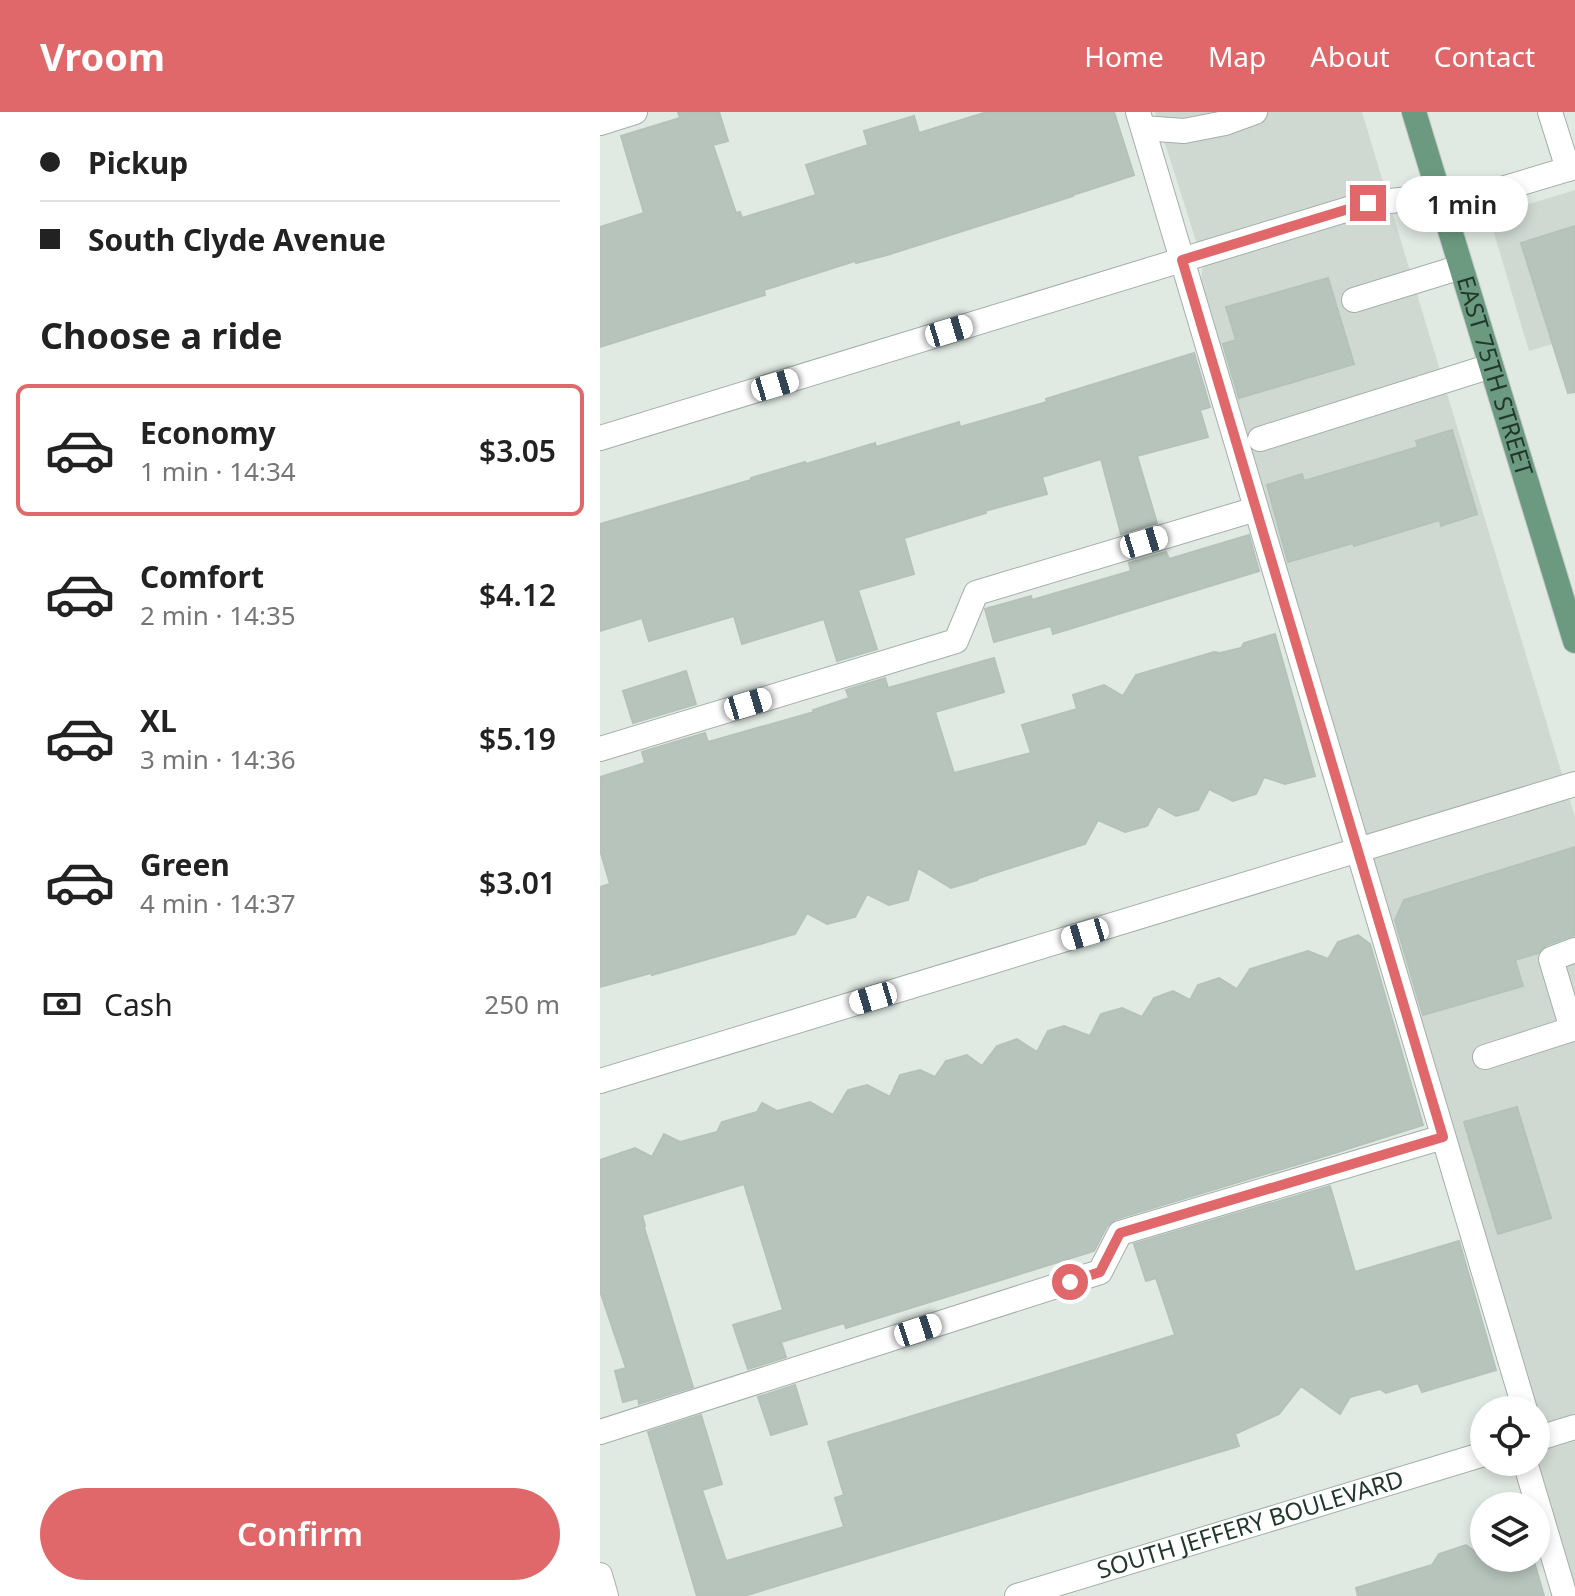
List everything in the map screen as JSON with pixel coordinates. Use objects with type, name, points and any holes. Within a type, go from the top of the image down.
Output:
[{"type":"main road","name":"EAST 75TH STREET","points":[[1414,112],[1575,641]]},
{"type":"street","points":[[600,123],[635,112]]},
{"type":"street","points":[[1140,120],[1184,131],[1225,123],[1255,112]]},
{"type":"street","points":[[600,438],[1368,203],[1495,191],[1572,168],[1550,112]]},
{"type":"street","points":[[1140,120],[1521,1396]]},
{"type":"street","points":[[1354,300],[1461,267]]},
{"type":"street","points":[[1260,439],[1491,366]]},
{"type":"street","points":[[600,749],[956,641],[976,593],[1256,509]]},
{"type":"street","points":[[600,1081],[1575,784]]},
{"type":"street","points":[[1485,1057],[1572,1029],[1551,959],[1575,950]]},
{"type":"street","points":[[600,1432],[1100,1272],[1120,1233],[1443,1137]]},
{"type":"street","points":[[1550,1435],[1575,1427]]},
{"type":"street","name":"SOUTH JEFFERY BOULEVARD","points":[[1017,1596],[1470,1458]]},
{"type":"street","points":[[1529,1476],[1565,1596]]},
{"type":"street","points":[[600,1575],[606,1596]]},
{"type":"shaded area","points":[[1155,112],[1362,112],[1575,817],[1575,1596],[1550,1510],[1550,1492],[1545,1492],[1540,1476],[1550,1476],[1550,1396],[1532,1396],[1198,311],[1203,263]]},
{"type":"shaded area","points":[[1575,190],[1575,337],[1529,351],[1489,216]]},
{"type":"building","points":[[678,112],[719,112],[728,141],[713,145],[736,213],[740,212],[742,218],[816,195],[806,165],[868,145],[864,131],[914,116],[919,133],[987,112],[1114,112],[1134,175],[887,255],[855,261],[764,290],[765,295],[600,347],[600,227],[644,213],[621,136],[680,118]]},
{"type":"building","points":[[1575,226],[1575,392],[1568,393],[1521,243]]},
{"type":"building","points":[[1328,278],[1354,364],[1239,398],[1223,344],[1236,340],[1226,307]]},
{"type":"building","points":[[1194,353],[1210,407],[1200,410],[1208,437],[1137,456],[1157,523],[1121,534],[1101,459],[1042,477],[1047,494],[904,538],[914,574],[858,590],[877,649],[837,661],[824,619],[742,644],[734,616],[649,641],[642,618],[600,631],[600,524],[805,462],[875,443],[876,447],[959,422],[960,427],[1047,402],[1046,399]]},
{"type":"building","points":[[1452,430],[1477,514],[1441,526],[1440,520],[1288,562],[1267,485],[1302,474],[1304,481],[1418,447],[1416,441]]},
{"type":"building","points":[[1249,535],[1259,571],[1053,634],[1051,626],[994,642],[985,609],[1031,596],[1032,600],[1131,571],[1129,563],[1166,552],[1169,559]]},
{"type":"building","points":[[1275,634],[1315,776],[1285,784],[1264,777],[1256,794],[1233,801],[1209,789],[1198,810],[1176,816],[1158,806],[1147,826],[1125,832],[1098,820],[1085,844],[951,888],[918,868],[908,900],[889,905],[867,894],[855,917],[827,924],[807,913],[795,934],[600,987],[600,887],[610,884],[600,850],[600,777],[645,763],[642,752],[705,733],[708,742],[814,712],[849,698],[846,690],[885,678],[888,688],[994,658],[1004,692],[935,712],[954,773],[1031,753],[1022,725],[1077,709],[1073,695],[1104,685],[1123,696],[1136,675],[1214,652],[1241,648],[1244,643]]},
{"type":"building","points":[[686,671],[696,704],[633,723],[623,691]]},
{"type":"building","points":[[1575,847],[1575,935],[1515,960],[1523,986],[1423,1015],[1395,920],[1404,900]]},
{"type":"building","points":[[1358,935],[1370,944],[1423,1125],[1116,1219],[1107,1226],[1094,1251],[846,1328],[844,1323],[781,1342],[786,1357],[748,1369],[733,1325],[783,1310],[744,1184],[642,1215],[693,1387],[639,1404],[638,1398],[623,1402],[615,1371],[626,1368],[600,1291],[600,1160],[635,1148],[652,1157],[664,1134],[680,1142],[717,1132],[722,1122],[757,1112],[762,1103],[777,1111],[810,1102],[833,1115],[848,1090],[867,1085],[890,1097],[900,1075],[920,1070],[935,1077],[946,1061],[967,1055],[982,1066],[997,1046],[1017,1039],[1037,1052],[1048,1031],[1064,1026],[1090,1036],[1101,1014],[1122,1008],[1142,1017],[1154,998],[1173,991],[1190,1000],[1198,985],[1219,978],[1237,989],[1250,969],[1308,951],[1328,959],[1338,942]]},
{"type":"building","points":[[1517,1107],[1551,1218],[1498,1234],[1464,1122]]},
{"type":"building","points":[[1330,1186],[1355,1272],[1459,1241],[1496,1370],[1422,1392],[1418,1383],[1386,1393],[1380,1389],[1350,1397],[1340,1414],[1301,1386],[1279,1414],[1235,1434],[1239,1446],[744,1596],[697,1596],[648,1432],[701,1415],[722,1484],[702,1490],[726,1561],[844,1527],[835,1498],[844,1495],[828,1442],[1175,1335],[1156,1278],[1146,1281],[1134,1244]]},
{"type":"building","points":[[795,1385],[807,1424],[771,1435],[758,1397]]},
{"type":"building","points":[[1466,1545],[1470,1548],[1470,1572],[1537,1572],[1544,1596],[1358,1596],[1356,1588],[1432,1565],[1439,1554]]},
{"type":"route","points":[[1070,1282],[1100,1272],[1120,1233],[1443,1137],[1182,260],[1368,203]]}]
